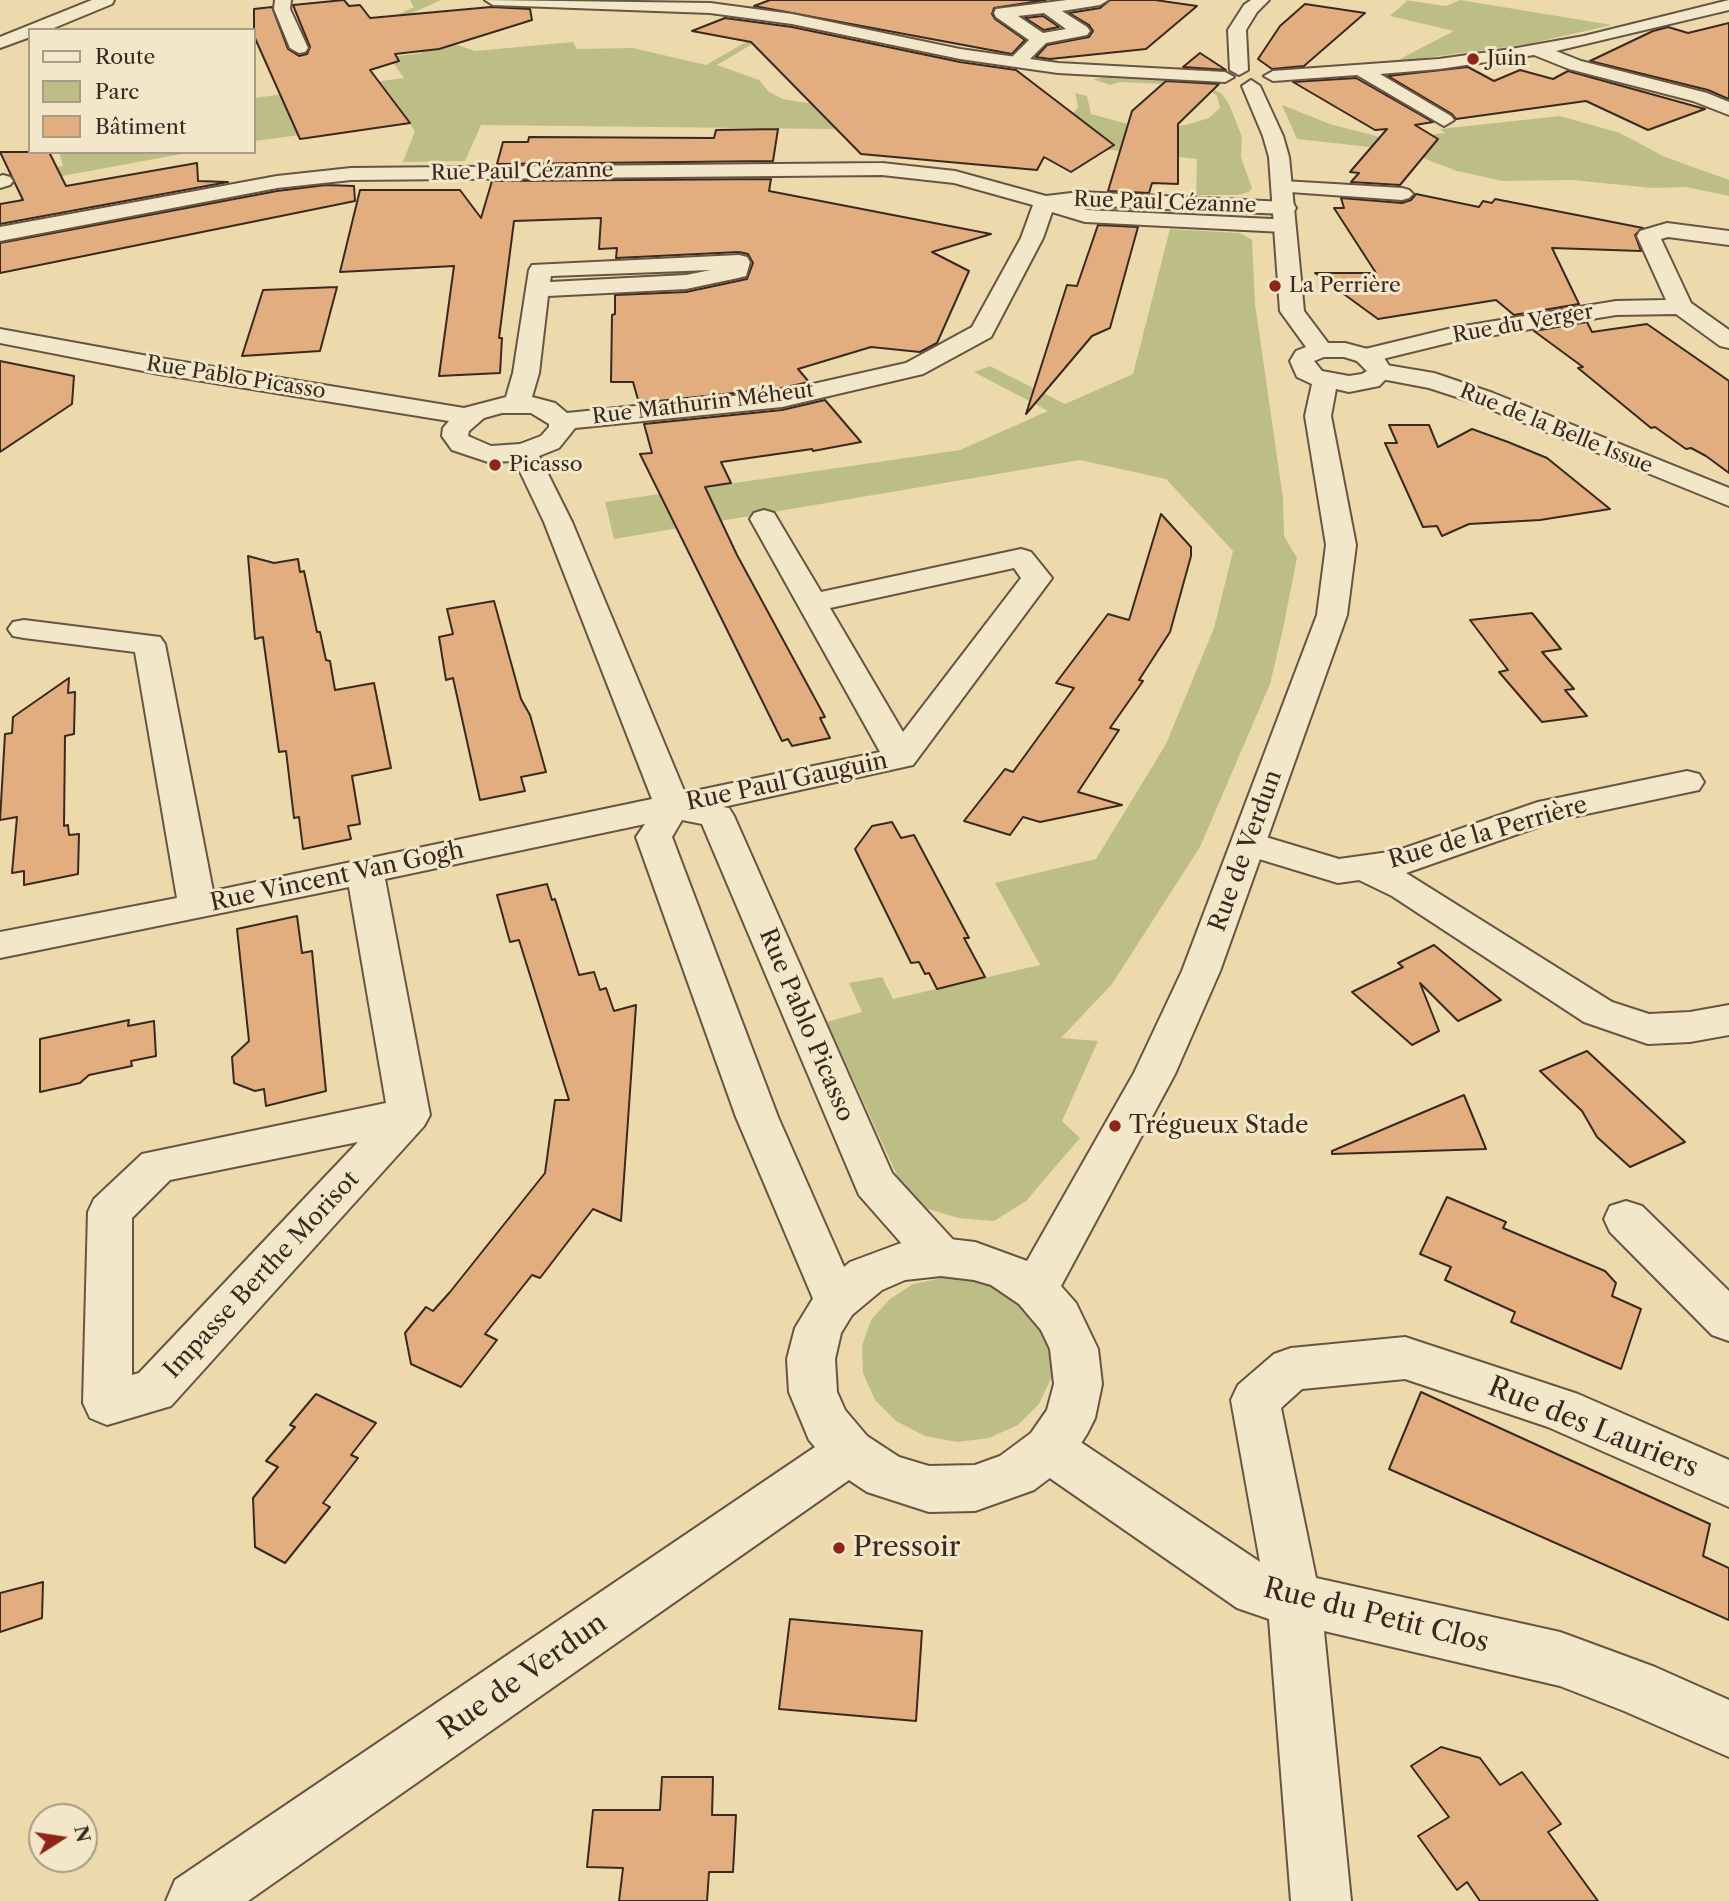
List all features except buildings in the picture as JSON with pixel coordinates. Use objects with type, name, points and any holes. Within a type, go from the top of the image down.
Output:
[{"type":"street","points":[[37,28],[106,0]]},
{"type":"street","points":[[283,0],[282,9],[299,48]]},
{"type":"street","points":[[493,0],[714,4],[960,54],[1112,72],[1238,77],[1271,83],[1273,76],[1439,64],[1537,50],[1726,8]]},
{"type":"street","points":[[1040,39],[1002,13],[1100,0]]},
{"type":"street","points":[[1261,0],[1251,9],[1237,30],[1238,77],[1273,136],[1284,207],[1292,311],[1323,366]]},
{"type":"street","points":[[1650,7],[1679,17]]},
{"type":"street","points":[[1017,62],[1040,39],[1081,31],[1047,8]]},
{"type":"street","points":[[0,43],[28,32]]},
{"type":"street","points":[[1537,50],[1576,65],[1700,97],[1729,109]]},
{"type":"street","points":[[1362,70],[1444,120]]},
{"type":"street","name":"Rue Paul Cézanne","points":[[0,234],[277,182],[351,174],[882,169],[955,177],[1085,215],[1284,207],[1402,194]]},
{"type":"street","name":"Rue Mathurin Méheut","points":[[562,421],[782,399],[914,369],[982,332],[1032,238],[1045,202]]},
{"type":"street","points":[[1729,238],[1667,230],[1648,236],[1681,307],[1729,341]]},
{"type":"street","points":[[517,404],[526,373],[540,270],[739,262],[738,271],[686,282],[538,290]]},
{"type":"street","name":"Rue du Verger","points":[[1323,366],[1360,383],[1370,381],[1373,364],[1452,335],[1616,308],[1681,307]]},
{"type":"street","name":"Rue Pablo Picasso","points":[[0,336],[159,366],[472,417]]},
{"type":"street","name":"Rue de la Belle Issue","points":[[1323,366],[1345,350],[1373,364],[1484,398],[1729,498]]},
{"type":"street","name":"Rue de Verdun","points":[[1035,1290],[1154,1074],[1202,971],[1332,615],[1341,545],[1318,416],[1323,366]]},
{"type":"street","points":[[517,404],[547,409],[562,421],[562,428],[550,442],[524,452],[488,454],[461,444],[456,436],[456,428],[472,417],[473,413],[486,408],[517,404]]},
{"type":"street","points":[[524,452],[558,522],[673,807],[654,837],[757,1117],[836,1301]]},
{"type":"street","name":"Rue Paul Gauguin","points":[[764,519],[901,758]]},
{"type":"street","name":"Rue Paul Gauguin","points":[[673,807],[901,758],[1037,578],[1021,558],[812,603]]},
{"type":"street","points":[[24,629],[149,644],[197,907]]},
{"type":"street","name":"Rue de la Perrière","points":[[1249,844],[1338,871],[1401,862],[1550,810],[1687,782]]},
{"type":"street","name":"Rue Pablo Picasso","points":[[673,807],[716,817],[875,1183],[942,1257]]},
{"type":"street","name":"Rue Vincent Van Gogh","points":[[0,945],[197,907],[673,807]]},
{"type":"street","points":[[1362,867],[1405,887],[1598,1012],[1648,1029],[1690,1027],[1729,1020]]},
{"type":"street","points":[[365,871],[408,1115]]},
{"type":"street","name":"Impasse Berthe Morisot","points":[[408,1115],[154,1391],[107,1403],[110,1212],[157,1166],[408,1115]]},
{"type":"street","points":[[1626,1219],[1729,1321]]},
{"type":"street","points":[[942,1257],[975,1261],[1007,1272],[1035,1290],[1059,1317],[1074,1349],[1078,1384],[1070,1419],[1049,1449],[1016,1474],[975,1488],[929,1489],[886,1476],[849,1452],[826,1424],[813,1392],[811,1359],[819,1328],[836,1301],[866,1276],[901,1262],[942,1257]]},
{"type":"street","name":"Rue des Lauriers","points":[[1294,1600],[1255,1400],[1291,1369],[1405,1358],[1561,1409],[1729,1483]]},
{"type":"street","name":"Rue du Petit Clos","points":[[1049,1449],[1256,1590],[1560,1659],[1635,1687],[1729,1729]]},
{"type":"street","name":"Rue de Verdun","points":[[197,1901],[849,1452]]},
{"type":"street","points":[[1294,1600],[1321,1901]]},
{"type":"green space","points":[[410,0],[441,0],[392,22],[475,51],[573,42],[577,49],[633,48],[706,65],[774,26],[783,26],[717,65],[759,80],[769,92],[783,99],[807,103],[1073,114],[1078,107],[1075,93],[1087,96],[1091,114],[1143,128],[1159,128],[1186,125],[1209,118],[1220,108],[1217,96],[1209,90],[1190,85],[1120,82],[1110,85],[1093,79],[1111,76],[1192,80],[1221,93],[1229,104],[1242,137],[1241,157],[1252,188],[1249,192],[1238,195],[1196,195],[1197,159],[918,130],[481,125],[465,161],[403,162],[415,131],[408,121],[256,141],[256,98],[404,78],[389,57],[423,53],[413,38],[384,21],[414,7]]},
{"type":"green space","points":[[1404,0],[1446,6],[1460,0],[1612,25],[1528,44],[1403,61],[1400,59],[1454,31],[1390,16],[1407,1]]},
{"type":"green space","points":[[1282,105],[1330,124],[1391,140],[1445,133],[1440,129],[1560,116],[1620,133],[1665,157],[1729,180],[1729,196],[1686,187],[1653,188],[1572,180],[1503,181],[1457,171],[1415,155],[1297,139]]},
{"type":"green space","points":[[60,154],[181,154],[8,186],[4,175],[63,166]]},
{"type":"green space","points":[[1170,229],[1240,233],[1252,240],[1255,304],[1283,498],[1284,536],[1297,558],[1283,629],[1270,684],[1200,847],[1112,984],[1061,1038],[1098,1041],[1062,1121],[1080,1138],[1026,1201],[994,1221],[958,1218],[919,1206],[901,1184],[827,1022],[862,1012],[849,983],[882,977],[893,999],[1040,965],[995,883],[1096,859],[1166,744],[1214,628],[1233,551],[1166,479],[1080,460],[614,539],[605,502],[960,450],[1048,411],[974,372],[990,366],[1065,404],[1133,374]]},
{"type":"green space","points":[[942,1278],[972,1279],[1000,1287],[1025,1304],[1043,1326],[1051,1351],[1051,1379],[1039,1404],[1018,1425],[989,1438],[957,1442],[925,1436],[896,1421],[875,1400],[863,1373],[862,1346],[871,1320],[890,1299],[913,1284]]},
{"type":"place","name":"Juin","points":[[1473,59]]},
{"type":"place","name":"La Perrière","points":[[1275,286]]},
{"type":"place","name":"Picasso","points":[[495,465]]},
{"type":"place","name":"Trégueux Stade","points":[[1115,1126]]},
{"type":"place","name":"Pressoir","points":[[839,1548]]}]
